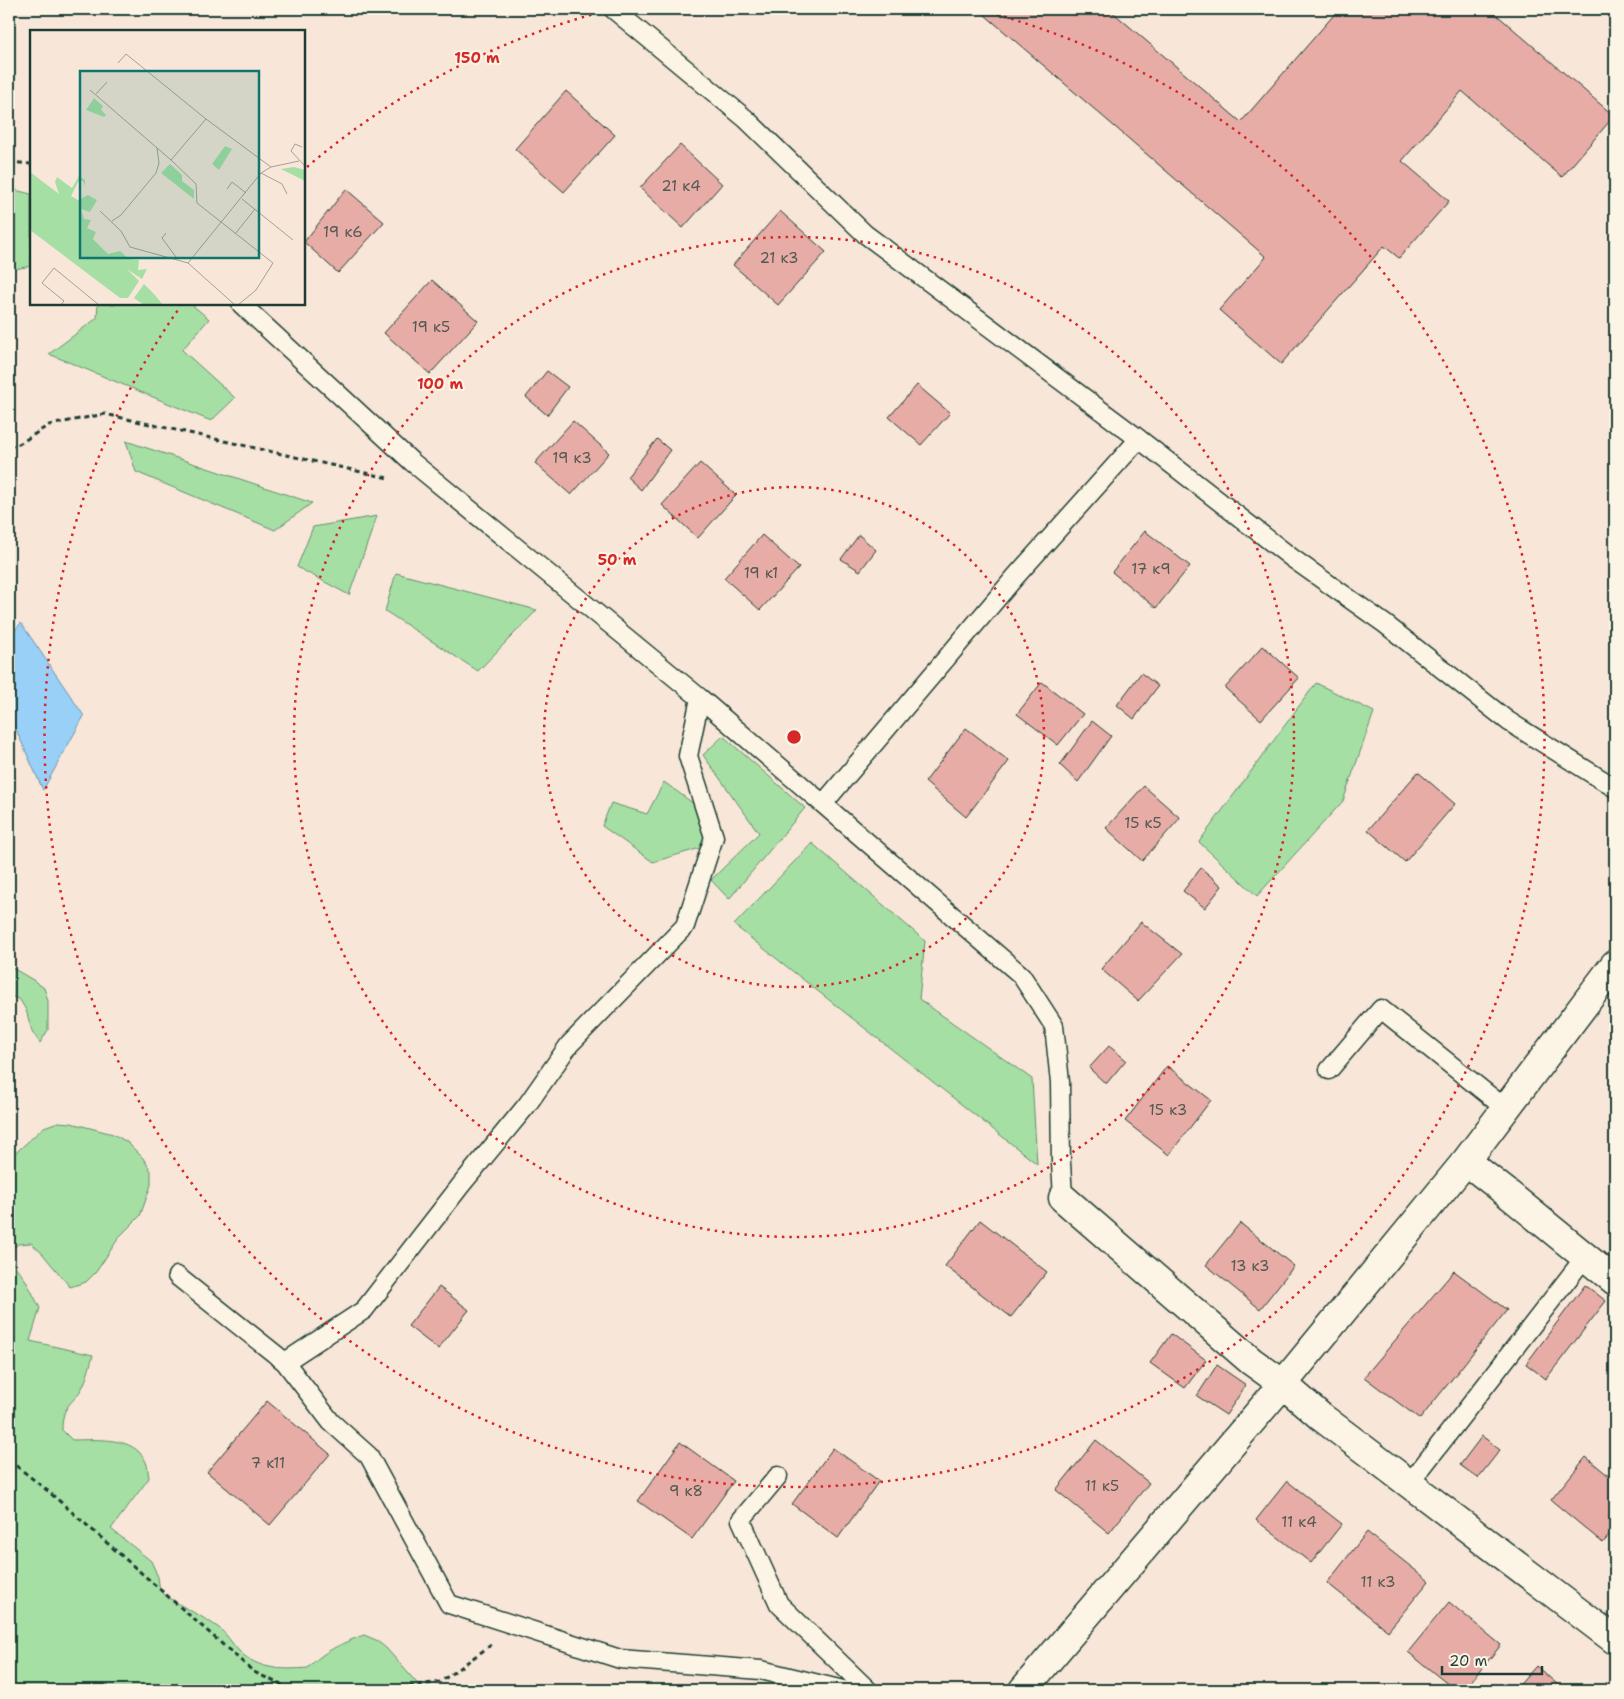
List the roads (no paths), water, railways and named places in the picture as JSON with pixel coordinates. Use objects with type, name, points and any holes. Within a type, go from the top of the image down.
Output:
[{"type":"street","points":[[1023,1690],[1283,1384],[1466,1161],[1615,964]]},
{"type":"street","points":[[1466,1161],[1507,1192],[1615,1281]]},
{"type":"street","points":[[1063,1198],[1251,1361],[1283,1384],[1320,1416],[1615,1640]]},
{"type":"lane","points":[[613,9],[746,118],[865,234],[1139,439],[1292,558],[1385,624],[1508,721],[1615,788]]},
{"type":"lane","points":[[242,305],[412,462],[700,698],[1021,974],[1054,1026],[1060,1082],[1063,1198]]},
{"type":"lane","points":[[823,804],[1016,576],[1139,439]]},
{"type":"lane","points":[[285,1362],[364,1310],[460,1185],[527,1105],[569,1045],[685,926],[714,837],[688,756],[700,698]]},
{"type":"lane","points":[[1329,1070],[1381,1008],[1506,1109]]},
{"type":"lane","points":[[1409,1484],[1585,1257]]},
{"type":"lane","points":[[177,1276],[285,1362],[331,1422],[369,1456],[449,1604],[620,1659],[761,1670],[843,1690]]},
{"type":"lane","points":[[778,1476],[741,1520],[779,1604],[868,1690]]},
{"type":"water","points":[[21,623],[84,716],[43,790],[9,714],[9,637]]}]
